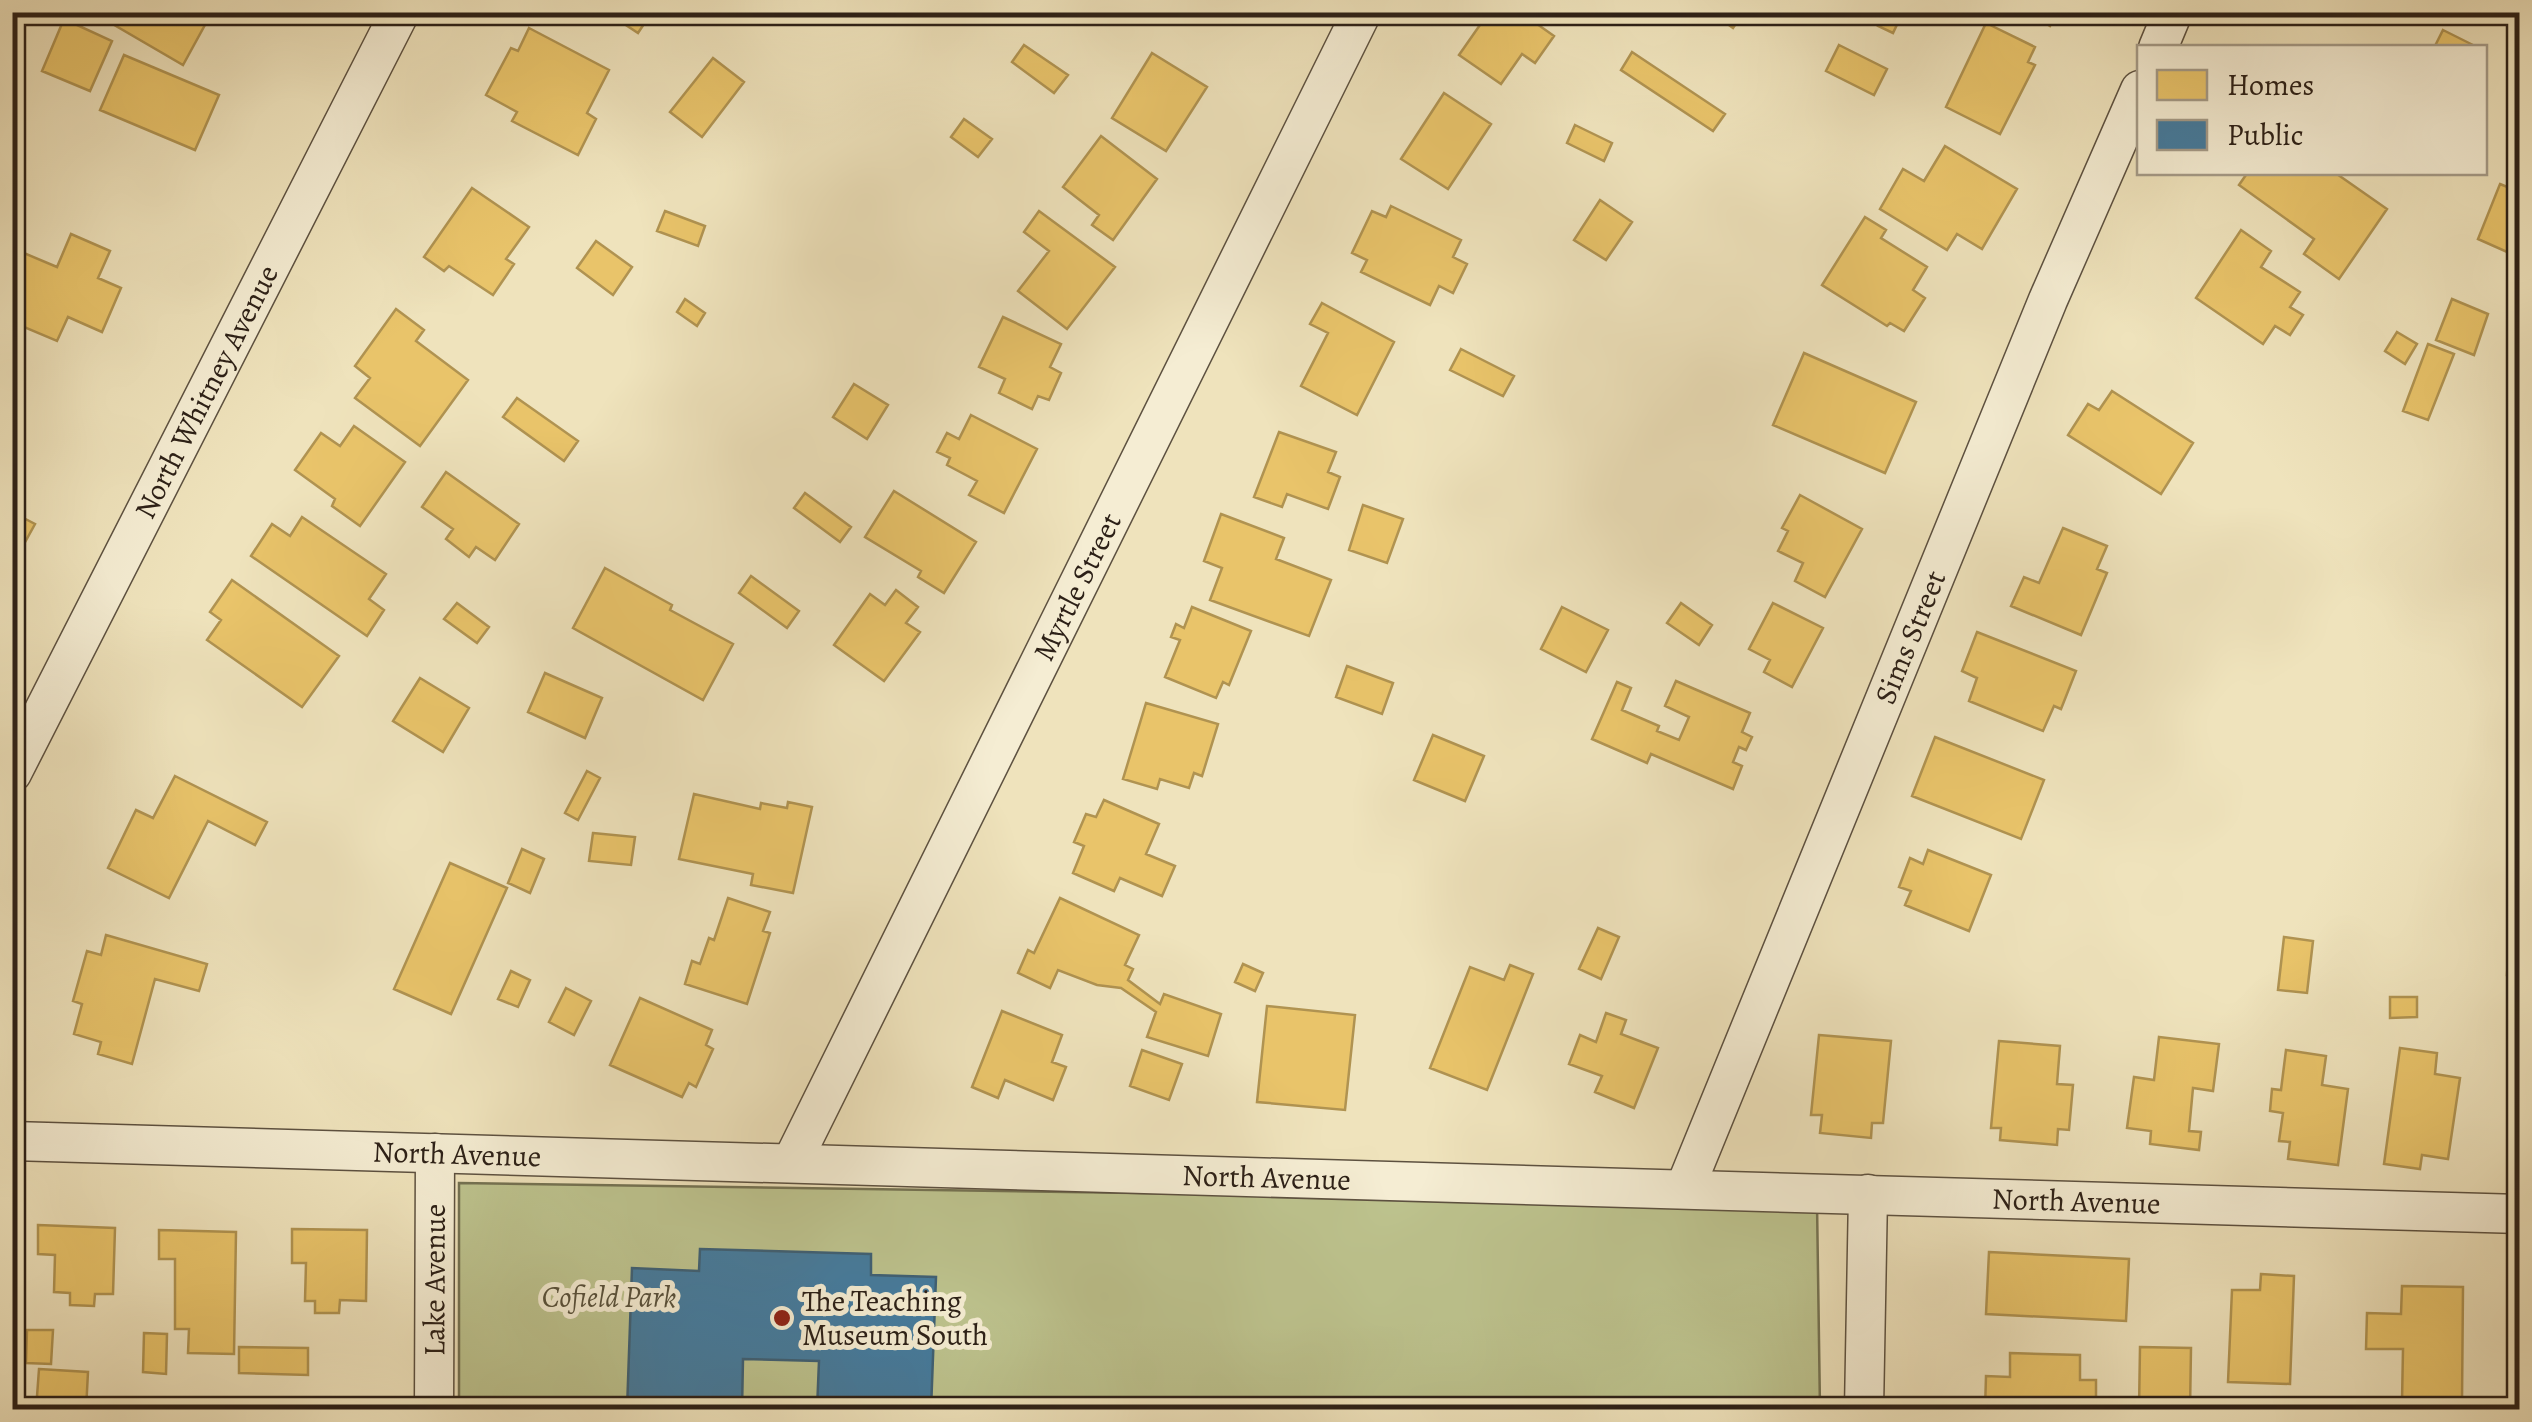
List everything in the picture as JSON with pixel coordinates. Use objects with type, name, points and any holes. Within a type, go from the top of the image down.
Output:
[{"type":"street","name":"North Whitney Avenue","points":[[12,773],[400,12]]},
{"type":"street","name":"Myrtle Street","points":[[792,1162],[1362,12]]},
{"type":"street","points":[[2159,45],[2173,12]]},
{"type":"street","name":"Sims Street","points":[[1685,1188],[2048,300],[2137,97]]},
{"type":"street","name":"North Avenue","points":[[12,1141],[2520,1214]]},
{"type":"street","name":"Lake Avenue","points":[[434,1410],[435,1152]]},
{"type":"street","points":[[1864,1410],[1868,1194]]},
{"type":"green space","name":"Cofield Park","points":[[459,1183],[1817,1203],[1820,1409],[459,1409]]},
{"type":"building: Homes","points":[[92,12],[185,12],[206,23],[183,65]]},
{"type":"building: Homes","points":[[606,12],[652,12],[638,33]]},
{"type":"building: Homes","points":[[1489,12],[1520,12],[1554,36],[1535,63],[1522,54],[1501,84],[1459,55]]},
{"type":"building: Homes","points":[[1711,12],[1744,12],[1733,28]]},
{"type":"building: Homes","points":[[1885,12],[1903,12],[1893,33],[1878,26]]},
{"type":"building: Homes","points":[[2028,12],[2058,12],[2050,26]]},
{"type":"building: Homes","points":[[64,19],[112,41],[90,91],[42,71]]},
{"type":"building: Homes","points":[[1986,23],[2035,47],[2028,62],[2035,65],[2000,134],[1946,107]]},
{"type":"building: Homes","points":[[529,28],[609,70],[587,113],[596,119],[578,155],[512,121],[517,112],[486,95],[511,48],[518,51]]},
{"type":"building: Homes","points":[[2443,30],[2473,45],[2436,45]]},
{"type":"building: Homes","points":[[1024,45],[1068,75],[1054,93],[1012,62]]},
{"type":"building: Homes","points":[[1839,45],[1887,69],[1874,95],[1826,71]]},
{"type":"building: Homes","points":[[1632,52],[1725,114],[1713,131],[1621,70]]},
{"type":"building: Homes","points":[[1152,53],[1207,87],[1166,151],[1112,118]]},
{"type":"building: Homes","points":[[124,55],[219,95],[195,150],[100,110]]},
{"type":"building: Homes","points":[[713,58],[744,82],[702,137],[670,112]]},
{"type":"building: Homes","points":[[1444,93],[1491,124],[1448,189],[1401,159]]},
{"type":"building: Homes","points":[[964,119],[992,139],[978,157],[951,137]]},
{"type":"building: Homes","points":[[1575,125],[1612,143],[1604,161],[1567,143]]},
{"type":"building: Homes","points":[[1101,136],[1157,179],[1113,240],[1092,225],[1099,215],[1063,187]]},
{"type":"building: Homes","points":[[1945,146],[2017,189],[1982,249],[1957,234],[1947,250],[1880,209],[1903,169],[1924,181]]},
{"type":"building: Homes","points":[[2246,175],[2338,175],[2387,209],[2339,279],[2304,254],[2314,239],[2239,185]]},
{"type":"building: Homes","points":[[2500,184],[2520,192],[2520,248],[2516,256],[2478,239]]},
{"type":"building: Homes","points":[[472,188],[529,227],[506,259],[514,264],[493,295],[449,266],[444,271],[424,257]]},
{"type":"building: Homes","points":[[1600,200],[1632,222],[1606,260],[1574,240]]},
{"type":"building: Homes","points":[[1391,206],[1461,240],[1453,257],[1467,264],[1453,293],[1439,286],[1430,305],[1361,272],[1367,260],[1352,253],[1372,211],[1386,217]]},
{"type":"building: Homes","points":[[665,211],[705,226],[698,246],[657,231]]},
{"type":"building: Homes","points":[[1039,211],[1115,267],[1067,329],[1018,291],[1049,251],[1024,232]]},
{"type":"building: Homes","points":[[1865,217],[1886,230],[1881,238],[1927,267],[1913,290],[1925,298],[1904,331],[1890,323],[1887,326],[1822,285]]},
{"type":"building: Homes","points":[[2241,230],[2271,251],[2261,267],[2300,292],[2290,307],[2303,315],[2290,335],[2275,326],[2263,344],[2196,298]]},
{"type":"building: Homes","points":[[71,234],[110,251],[98,278],[121,288],[102,332],[68,317],[57,341],[12,322],[12,248],[57,267]]},
{"type":"building: Homes","points":[[596,241],[632,267],[613,295],[577,268]]},
{"type":"building: Homes","points":[[685,299],[705,313],[697,326],[677,312]]},
{"type":"building: Homes","points":[[2452,299],[2488,314],[2474,355],[2436,340]]},
{"type":"building: Homes","points":[[1322,303],[1394,342],[1357,415],[1301,386],[1328,333],[1310,324]]},
{"type":"building: Homes","points":[[396,309],[424,330],[416,341],[468,380],[420,446],[355,398],[370,378],[355,366]]},
{"type":"building: Homes","points":[[1003,317],[1061,344],[1050,367],[1061,373],[1049,400],[1038,396],[1032,409],[999,393],[1005,379],[979,367]]},
{"type":"building: Homes","points":[[2397,332],[2417,344],[2405,364],[2385,351]]},
{"type":"building: Homes","points":[[2428,344],[2454,354],[2428,420],[2403,411]]},
{"type":"building: Homes","points":[[1461,349],[1514,376],[1503,396],[1450,370]]},
{"type":"building: Homes","points":[[1804,353],[1916,402],[1885,473],[1773,425]]},
{"type":"building: Homes","points":[[854,384],[888,405],[867,439],[833,417]]},
{"type":"building: Homes","points":[[2112,391],[2193,443],[2161,494],[2068,435],[2088,404],[2099,410]]},
{"type":"building: Homes","points":[[517,398],[578,441],[564,461],[503,417]]},
{"type":"building: Homes","points":[[971,415],[1037,449],[1004,513],[969,495],[977,481],[947,465],[950,458],[937,452],[947,433],[959,439]]},
{"type":"building: Homes","points":[[354,426],[405,462],[360,526],[332,506],[335,499],[295,470],[321,433],[340,446]]},
{"type":"building: Homes","points":[[1279,432],[1336,452],[1328,472],[1340,477],[1328,509],[1287,494],[1282,507],[1254,497]]},
{"type":"building: Homes","points":[[446,472],[519,524],[495,560],[476,547],[469,557],[446,539],[453,529],[422,507]]},
{"type":"building: Homes","points":[[894,491],[976,542],[944,593],[918,577],[921,571],[865,537]]},
{"type":"building: Homes","points":[[805,493],[851,527],[840,542],[794,508]]},
{"type":"building: Homes","points":[[1800,495],[1862,529],[1825,597],[1795,581],[1803,563],[1778,551],[1788,531],[1782,528]]},
{"type":"building: Homes","points":[[1363,505],[1403,519],[1387,563],[1349,550]]},
{"type":"building: Homes","points":[[12,512],[35,524],[12,566]]},
{"type":"building: Homes","points":[[1221,514],[1284,538],[1276,559],[1331,580],[1309,636],[1210,600],[1222,568],[1204,561]]},
{"type":"building: Homes","points":[[302,517],[386,574],[369,599],[384,610],[367,636],[251,556],[272,524],[290,536]]},
{"type":"building: Homes","points":[[2063,528],[2107,546],[2097,569],[2107,573],[2081,635],[2011,606],[2024,577],[2039,583]]},
{"type":"building: Homes","points":[[605,568],[733,644],[703,700],[573,628]]},
{"type":"building: Homes","points":[[751,576],[799,611],[787,628],[739,593]]},
{"type":"building: Homes","points":[[232,580],[339,656],[302,707],[207,640],[221,620],[210,612]]},
{"type":"building: Homes","points":[[896,590],[918,607],[906,623],[920,632],[884,681],[834,645],[870,594],[885,605]]},
{"type":"building: Homes","points":[[457,603],[489,627],[477,643],[444,619]]},
{"type":"building: Homes","points":[[1681,603],[1712,625],[1699,645],[1667,623]]},
{"type":"building: Homes","points":[[1773,603],[1823,628],[1792,687],[1764,672],[1770,660],[1749,649]]},
{"type":"building: Homes","points":[[1192,607],[1251,631],[1229,685],[1223,682],[1216,698],[1165,677],[1180,640],[1171,637],[1176,624],[1184,628]]},
{"type":"building: Homes","points":[[1562,607],[1608,630],[1586,672],[1541,649]]},
{"type":"building: Homes","points":[[1977,632],[2076,671],[2061,709],[2054,706],[2043,731],[1969,701],[1977,678],[1962,671]]},
{"type":"building: Homes","points":[[1347,666],[1393,683],[1382,714],[1336,697]]},
{"type":"building: Homes","points":[[545,673],[602,698],[585,738],[528,712]]},
{"type":"building: Homes","points":[[420,678],[469,708],[443,752],[393,721]]},
{"type":"building: Homes","points":[[1676,681],[1750,713],[1742,732],[1752,737],[1746,750],[1739,747],[1733,762],[1742,766],[1733,789],[1651,754],[1647,763],[1592,739],[1617,682],[1631,688],[1622,710],[1659,726],[1657,731],[1679,740],[1689,717],[1665,706]]},
{"type":"building: Homes","points":[[1146,703],[1218,724],[1202,776],[1194,773],[1189,788],[1160,779],[1157,789],[1123,779]]},
{"type":"building: Homes","points":[[1433,735],[1484,756],[1465,801],[1414,780]]},
{"type":"building: Homes","points":[[1935,737],[2044,780],[2021,839],[1912,796]]},
{"type":"building: Homes","points":[[587,771],[600,778],[578,820],[565,813]]},
{"type":"building: Homes","points":[[175,776],[267,822],[255,845],[208,821],[169,898],[108,868],[136,810],[153,818]]},
{"type":"building: Homes","points":[[694,794],[760,809],[761,803],[787,808],[788,802],[812,807],[793,893],[751,885],[753,874],[679,859]]},
{"type":"building: Homes","points":[[1104,800],[1159,824],[1146,854],[1175,866],[1162,896],[1120,878],[1114,891],[1073,873],[1084,846],[1074,842],[1086,814],[1096,817]]},
{"type":"building: Homes","points":[[593,833],[635,837],[631,865],[589,861]]},
{"type":"building: Homes","points":[[522,849],[544,859],[530,893],[508,883]]},
{"type":"building: Homes","points":[[1928,850],[1991,875],[1969,931],[1905,905],[1911,891],[1899,887],[1910,858],[1923,864]]},
{"type":"building: Homes","points":[[450,863],[507,888],[451,1014],[394,989]]},
{"type":"building: Homes","points":[[728,898],[770,912],[763,931],[770,933],[747,1004],[685,984],[692,961],[700,964],[709,938],[714,940]]},
{"type":"building: Homes","points":[[1060,898],[1139,935],[1125,965],[1133,969],[1128,980],[1160,1004],[1164,994],[1221,1014],[1208,1056],[1147,1037],[1156,1012],[1121,988],[1097,985],[1058,970],[1050,988],[1018,973],[1028,950],[1034,953]]},
{"type":"building: Homes","points":[[2510,917],[2520,918],[2520,975],[2507,975]]},
{"type":"building: Homes","points":[[1598,928],[1619,937],[1601,979],[1579,969]]},
{"type":"building: Homes","points":[[106,935],[207,964],[199,991],[155,979],[132,1064],[98,1054],[101,1042],[74,1034],[82,1004],[73,1001],[87,951],[101,955]]},
{"type":"building: Homes","points":[[2284,937],[2313,941],[2307,993],[2278,990]]},
{"type":"building: Homes","points":[[1243,964],[1263,973],[1255,991],[1235,982]]},
{"type":"building: Homes","points":[[1510,965],[1533,974],[1487,1090],[1430,1068],[1470,967],[1504,980]]},
{"type":"building: Homes","points":[[511,971],[530,980],[518,1007],[498,999]]},
{"type":"building: Homes","points":[[566,988],[591,1001],[574,1035],[549,1022]]},
{"type":"building: Homes","points":[[2390,997],[2417,997],[2417,1017],[2390,1018]]},
{"type":"building: Homes","points":[[640,998],[712,1030],[706,1045],[713,1049],[696,1087],[689,1083],[682,1097],[610,1065]]},
{"type":"building: Homes","points":[[1267,1006],[1355,1015],[1345,1110],[1257,1102]]},
{"type":"building: Homes","points":[[1002,1011],[1062,1035],[1052,1062],[1066,1067],[1053,1100],[1005,1080],[998,1098],[972,1087]]},
{"type":"building: Homes","points":[[1606,1013],[1626,1020],[1621,1034],[1658,1048],[1634,1108],[1595,1092],[1602,1076],[1569,1064],[1580,1035],[1596,1042]]},
{"type":"building: Homes","points":[[1819,1035],[1891,1041],[1883,1123],[1872,1123],[1871,1138],[1820,1133],[1822,1115],[1811,1115]]},
{"type":"building: Homes","points":[[2159,1037],[2219,1044],[2213,1091],[2193,1088],[2189,1131],[2201,1132],[2199,1150],[2150,1144],[2151,1131],[2127,1128],[2134,1077],[2154,1080]]},
{"type":"building: Homes","points":[[1999,1041],[2060,1046],[2057,1084],[2073,1085],[2069,1130],[2058,1129],[2057,1145],[2000,1140],[2001,1128],[1991,1128]]},
{"type":"building: Homes","points":[[2400,1048],[2437,1053],[2435,1074],[2460,1078],[2448,1159],[2422,1155],[2420,1169],[2384,1164]]},
{"type":"building: Homes","points":[[1142,1050],[1182,1064],[1169,1100],[1130,1086]]},
{"type":"building: Homes","points":[[2286,1050],[2326,1056],[2322,1085],[2348,1089],[2338,1165],[2288,1159],[2290,1142],[2279,1141],[2283,1113],[2270,1111],[2272,1089],[2281,1090]]},
{"type":"building: Homes","points":[[38,1225],[115,1228],[113,1294],[95,1294],[94,1306],[70,1305],[70,1293],[54,1292],[55,1255],[38,1254]]},
{"type":"building: Homes","points":[[292,1229],[367,1230],[366,1301],[340,1300],[339,1313],[315,1313],[315,1301],[305,1301],[306,1263],[292,1263]]},
{"type":"building: Homes","points":[[159,1230],[236,1232],[234,1354],[188,1353],[189,1329],[175,1329],[175,1259],[159,1259]]},
{"type":"building: Homes","points":[[1989,1252],[2129,1259],[2126,1321],[1986,1314]]},
{"type":"building: Homes","points":[[2261,1274],[2294,1276],[2290,1384],[2228,1382],[2232,1290],[2260,1290]]},
{"type":"building: Homes","points":[[2402,1286],[2463,1287],[2462,1402],[2402,1402],[2403,1349],[2366,1349],[2367,1313],[2401,1314]]},
{"type":"building: Homes","points":[[27,1330],[53,1330],[51,1364],[26,1363]]},
{"type":"building: Homes","points":[[144,1333],[167,1334],[166,1374],[143,1372]]},
{"type":"building: Homes","points":[[239,1347],[308,1348],[308,1375],[239,1373]]},
{"type":"building: Homes","points":[[2140,1347],[2191,1348],[2190,1410],[2139,1410]]},
{"type":"building: Homes","points":[[2010,1353],[2080,1355],[2080,1380],[2096,1380],[2096,1410],[1985,1410],[1986,1376],[2010,1377]]},
{"type":"building: Homes","points":[[39,1369],[88,1372],[86,1410],[36,1410]]},
{"type":"building: Public","name":"The Teaching Museum South","points":[[700,1249],[871,1254],[871,1275],[936,1277],[931,1410],[817,1410],[819,1361],[743,1359],[742,1410],[627,1410],[632,1268],[699,1271]]},
{"type":"place","name":"The Teaching Museum South","points":[[782,1318]]}]
